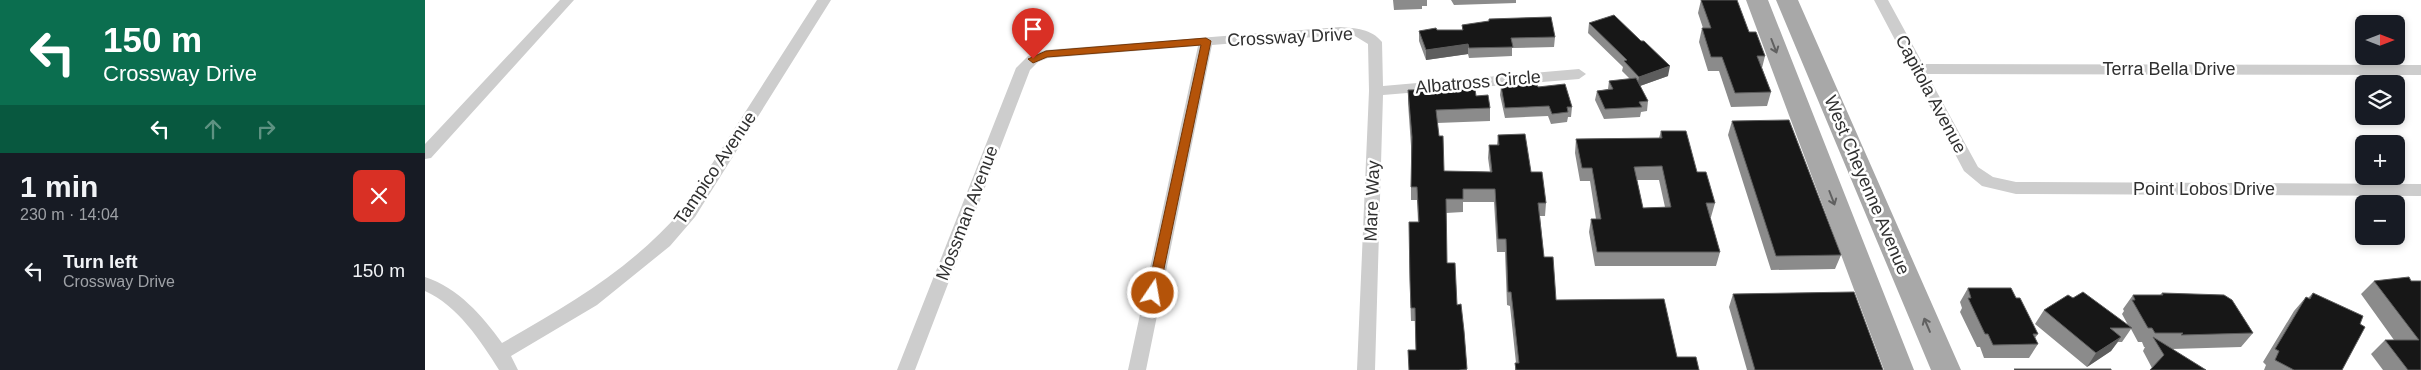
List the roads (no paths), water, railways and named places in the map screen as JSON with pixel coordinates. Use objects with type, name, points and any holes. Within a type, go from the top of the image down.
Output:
[{"type":"main road","name":"West Cheyenne Avenue","points":[[1757,0],[1899,370]]},
{"type":"main road","points":[[1778,0],[1802,51],[1817,69]]},
{"type":"main road","name":"West Cheyenne Avenue","points":[[1787,0],[1946,370]]},
{"type":"street","points":[[425,154],[567,0]]},
{"type":"street","name":"Tampico Avenue","points":[[499,354],[591,300],[664,242],[689,213],[824,0]]},
{"type":"street","name":"Capitola Avenue","points":[[1881,0],[1972,171],[1988,182]]},
{"type":"street","name":"Crossway Drive","points":[[1033,59],[1046,54],[1206,41],[1340,32],[1358,32],[1368,36]]},
{"type":"street","name":"Mare Way","points":[[1367,370],[1376,90],[1375,42],[1368,36]]},
{"type":"street","points":[[1137,370],[1206,41]]},
{"type":"street","name":"Mossman Avenue","points":[[906,370],[1023,68],[1033,59]]},
{"type":"street","name":"Terra Bella Drive","points":[[1917,69],[2421,70]]},
{"type":"street","name":"Albatross Circle","points":[[1376,90],[1579,74]]},
{"type":"street","name":"Point Lobos Drive","points":[[1988,182],[2016,188],[2421,190]]},
{"type":"street","points":[[425,284],[433,286],[469,314],[509,370]]}]
